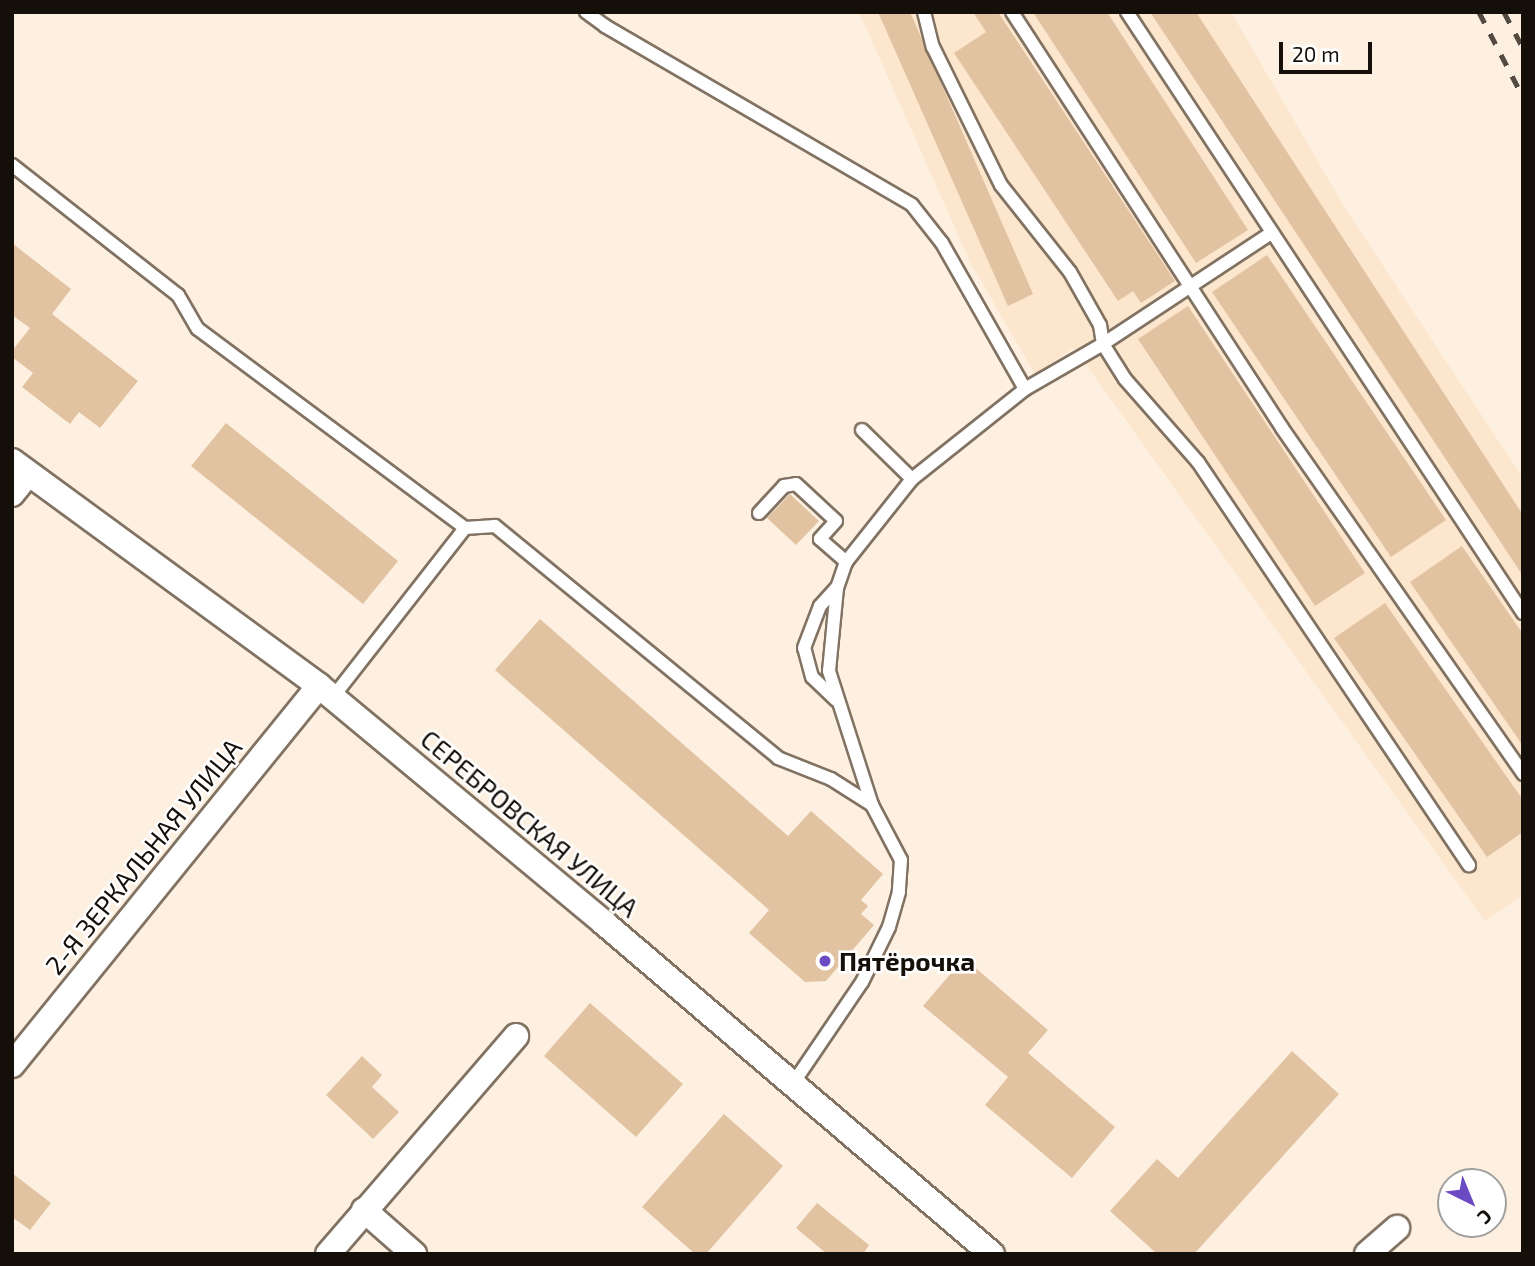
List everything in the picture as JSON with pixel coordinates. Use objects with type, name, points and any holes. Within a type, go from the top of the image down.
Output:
[{"type":"street","points":[[12,494],[20,467]]},
{"type":"street","name":"СЕРЕБРОВСКАЯ УЛИЦА","points":[[20,467],[326,691],[604,923],[992,1254]]},
{"type":"street","name":"2-Я ЗЕРКАЛЬНАЯ УЛИЦА","points":[[12,1065],[326,691]]},
{"type":"street","points":[[328,1254],[516,1035]]},
{"type":"street","points":[[364,1210],[414,1254]]},
{"type":"street","points":[[1367,1254],[1397,1228]]},
{"type":"lane","points":[[586,12],[605,26],[912,205],[942,243],[1025,389]]},
{"type":"lane","points":[[924,12],[933,47],[1001,185],[1070,272],[1100,325],[1103,344],[1125,379],[1198,462],[1469,865]]},
{"type":"lane","points":[[1012,12],[1282,428],[1523,774]]},
{"type":"lane","points":[[1127,12],[1270,234],[1523,613]]},
{"type":"lane","points":[[12,165],[178,295],[198,329],[465,528],[495,526],[778,758],[831,779],[872,806]]},
{"type":"lane","points":[[792,1085],[862,982],[889,928],[900,892],[901,860],[872,806],[836,700],[829,671],[837,588],[846,562],[912,480],[1025,389],[1103,344],[1270,234]]},
{"type":"lane","points":[[862,430],[912,480]]},
{"type":"lane","points":[[759,513],[784,486],[796,484],[836,521],[820,539],[846,562]]},
{"type":"lane","points":[[326,691],[465,528]]},
{"type":"lane","points":[[836,700],[811,677],[804,648],[820,606],[837,588]]},
{"type":"shaded area","points":[[859,12],[1231,12],[1345,208],[1523,478],[1523,895],[1485,921],[1074,348],[1035,374],[970,262]]},
{"type":"building","points":[[878,12],[910,12],[1033,294],[1008,306]]},
{"type":"building","points":[[973,12],[998,12],[1175,281],[1141,303],[1133,291],[1118,301],[954,53],[986,32]]},
{"type":"building","points":[[1033,12],[1107,12],[1248,230],[1196,263]]},
{"type":"building","points":[[1150,12],[1196,12],[1523,515],[1523,576]]},
{"type":"building","points":[[12,243],[71,289],[52,314],[138,381],[100,428],[79,412],[70,424],[22,387],[33,373],[12,357],[12,351],[30,328],[12,315]]},
{"type":"building","points":[[1267,255],[1446,520],[1391,557],[1212,292]]},
{"type":"building","points":[[1188,306],[1365,573],[1315,606],[1138,339]]},
{"type":"building","points":[[226,423],[398,561],[363,604],[191,466]]},
{"type":"building","points":[[790,494],[819,521],[796,545],[767,518]]},
{"type":"building","points":[[1462,546],[1523,634],[1523,746],[1410,582]]},
{"type":"building","points":[[1385,603],[1523,800],[1523,832],[1487,857],[1334,638]]},
{"type":"building","points":[[540,619],[788,836],[811,811],[883,874],[861,900],[868,906],[861,914],[874,925],[826,981],[805,982],[749,933],[769,910],[495,670]]},
{"type":"building","points":[[964,958],[1048,1030],[1028,1053],[1115,1127],[1072,1178],[985,1105],[1008,1077],[923,1006]]},
{"type":"building","points":[[590,1003],[683,1084],[636,1137],[544,1056]]},
{"type":"building","points":[[1292,1051],[1339,1094],[1194,1254],[1157,1254],[1110,1211],[1157,1159],[1178,1178]]},
{"type":"building","points":[[362,1056],[382,1075],[372,1087],[399,1112],[373,1139],[326,1095]]},
{"type":"building","points":[[724,1114],[783,1166],[706,1254],[695,1254],[642,1207]]},
{"type":"building","points":[[12,1173],[51,1203],[30,1230],[12,1217]]},
{"type":"building","points":[[817,1203],[869,1245],[863,1254],[827,1254],[796,1228]]},
{"type":"railway","points":[[1479,12],[1523,97]]},
{"type":"railway","points":[[1504,12],[1523,48]]},
{"type":"place","name":"Пятёрочка","points":[[825,961]]}]
